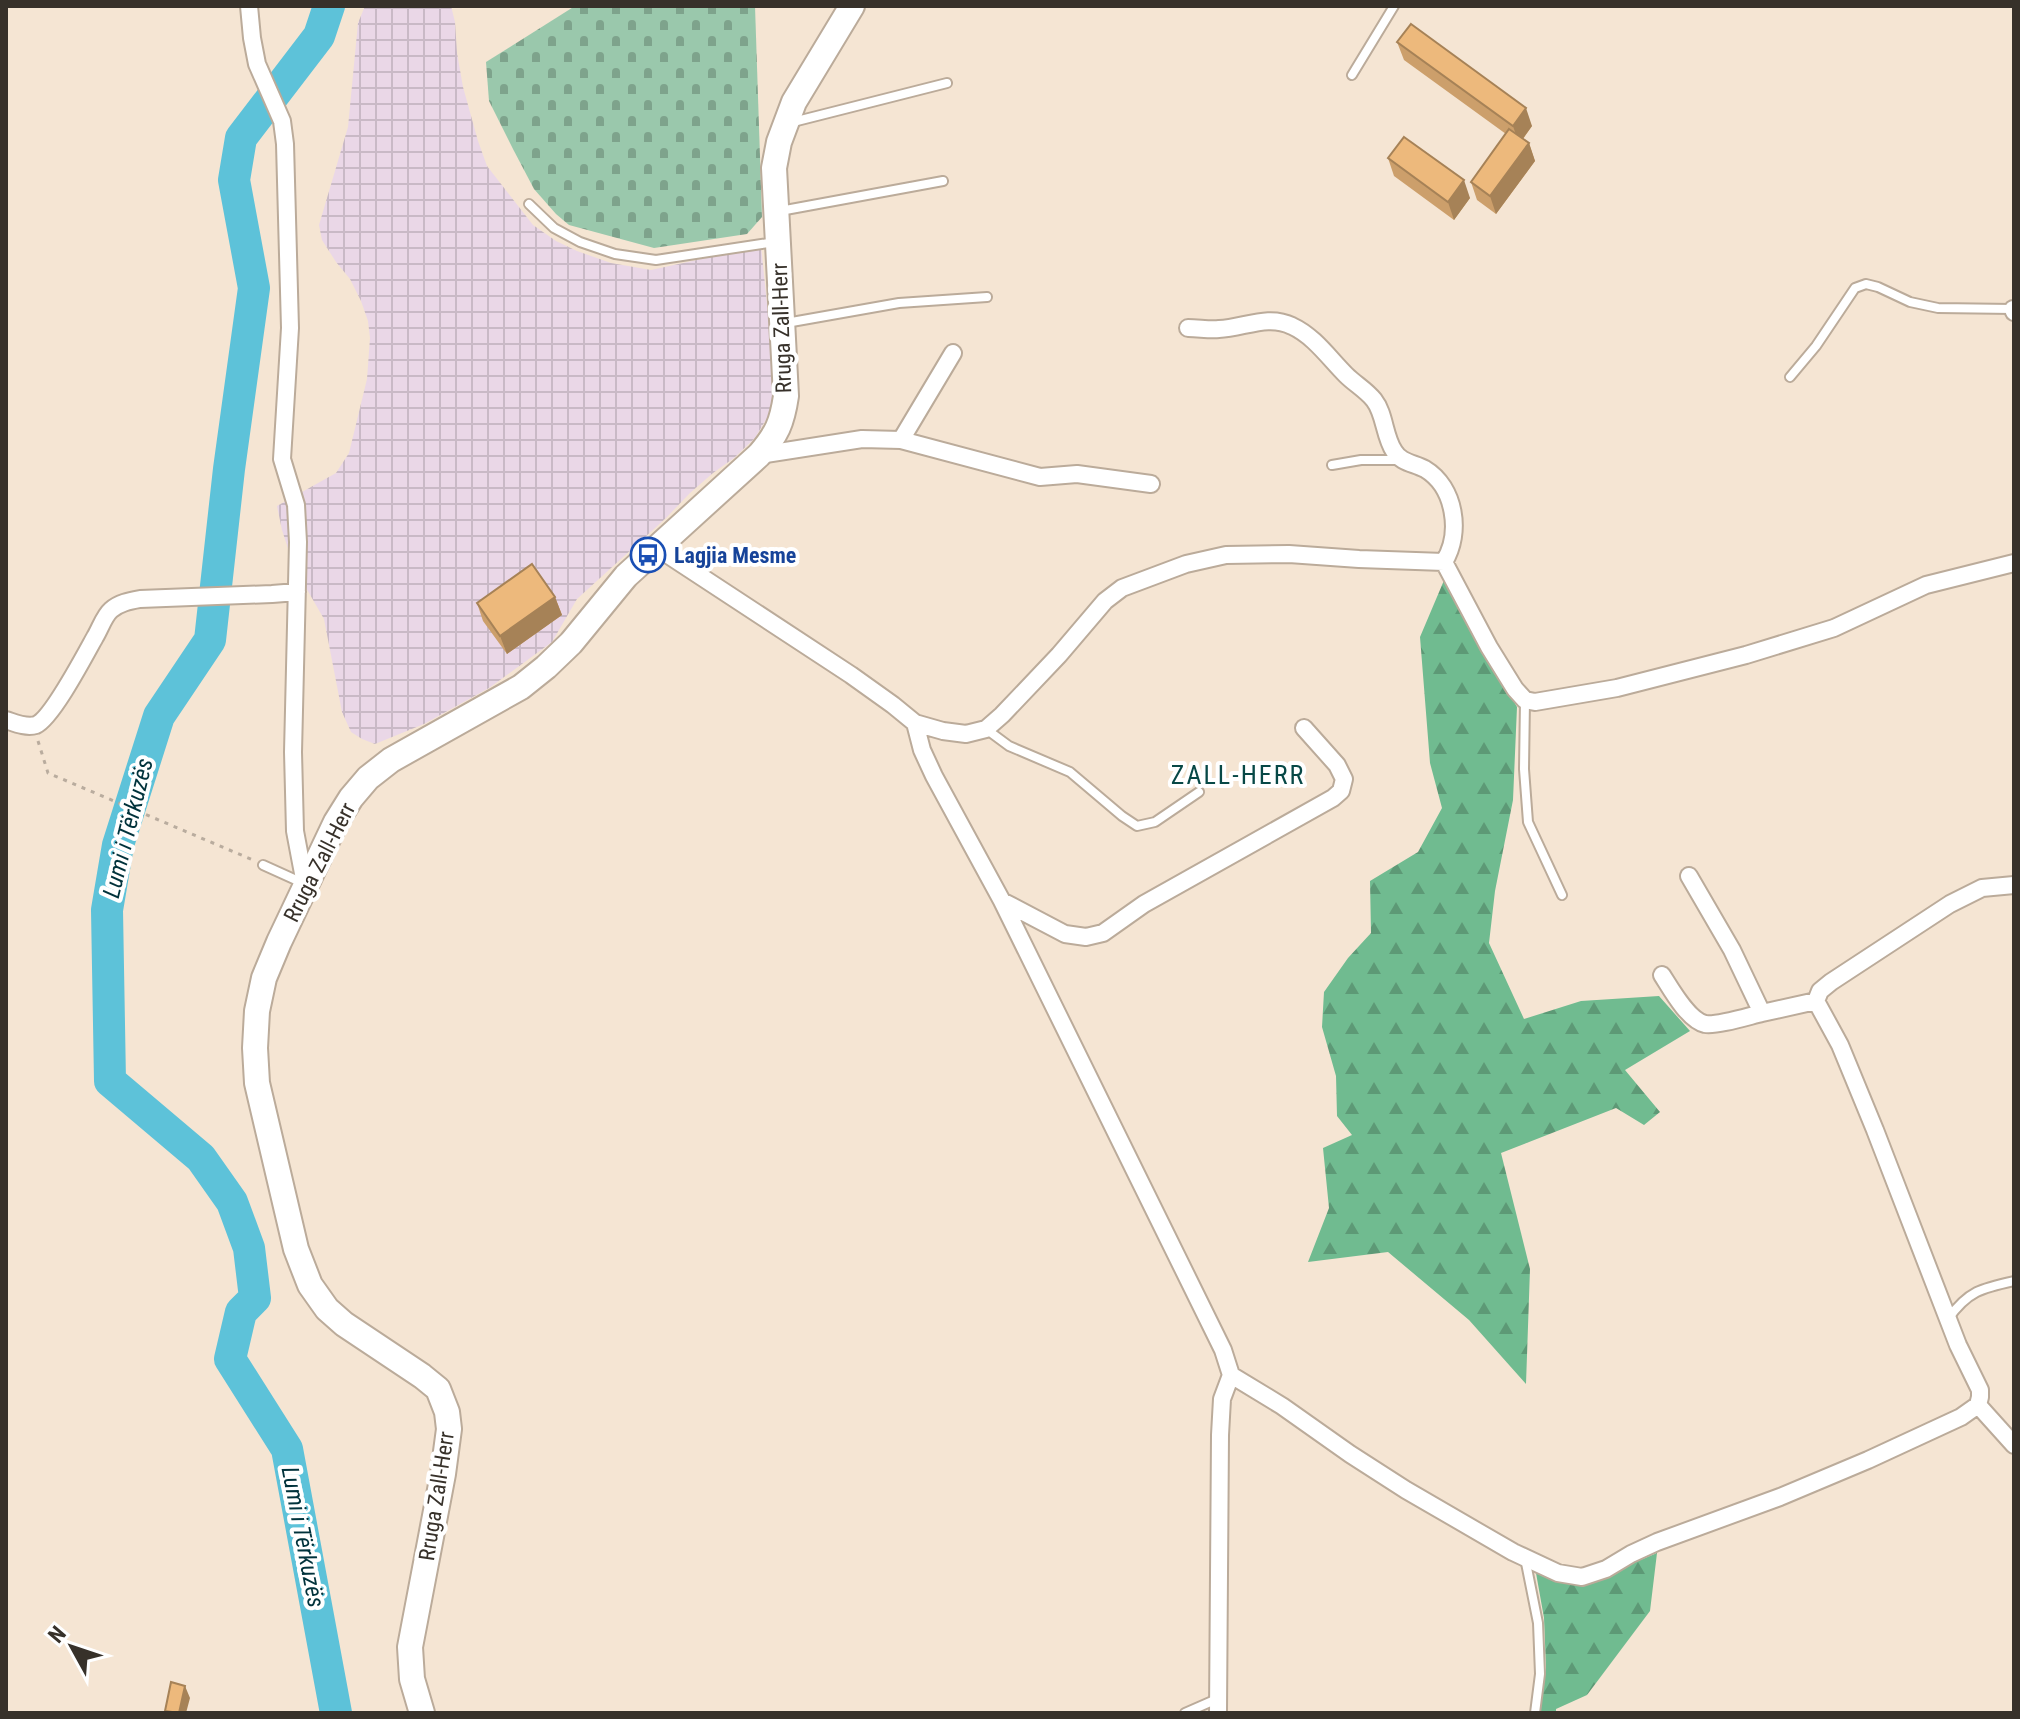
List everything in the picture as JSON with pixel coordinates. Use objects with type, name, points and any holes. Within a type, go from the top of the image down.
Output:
[{"type":"street","points":[[249,6],[257,64],[282,121],[286,166],[290,328],[282,459],[296,505],[293,752],[295,831],[305,884]]},
{"type":"street","name":"Rruga Zall-Herr","points":[[422,1713],[412,1679],[410,1647],[443,1474],[449,1429],[447,1412],[438,1389],[344,1324],[327,1309],[310,1285],[296,1249],[257,1083],[257,1011],[264,978],[336,822],[368,778],[391,760],[521,687],[546,667],[571,643],[626,576],[774,438],[783,419],[786,396],[774,168],[784,124],[794,102],[852,6]]},
{"type":"street","points":[[1188,328],[1220,329],[1274,320],[1292,325],[1311,338],[1375,401],[1388,440],[1401,460],[1424,469],[1441,481],[1450,497],[1453,528],[1451,549],[1444,562]]},
{"type":"street","points":[[901,440],[953,353]]},
{"type":"street","points":[[759,455],[862,439],[901,440],[1040,477],[1077,474],[1151,484]]},
{"type":"street","points":[[656,547],[851,675],[915,723],[966,734],[986,729],[1002,715],[1105,601],[1122,588],[1186,564],[1226,555],[1289,554],[1444,562]]},
{"type":"street","points":[[1444,562],[1515,689],[1525,700],[1535,702],[1617,688],[1746,655],[1834,628],[1926,585],[2014,563]]},
{"type":"street","points":[[6,720],[33,726],[42,721],[84,658],[109,611],[122,603],[140,599],[297,592]]},
{"type":"street","points":[[915,723],[922,750],[934,776],[1002,901],[1223,1350],[1231,1375],[1222,1399],[1220,1435],[1218,1706]]},
{"type":"street","points":[[1002,901],[1065,934],[1086,937],[1103,933],[1144,904],[1341,791],[1344,779],[1337,765],[1304,728]]},
{"type":"street","points":[[1689,876],[1720,927],[1762,1013]]},
{"type":"street","points":[[1816,1001],[1820,991],[1831,982],[1950,904],[1982,888],[2014,885]]},
{"type":"street","points":[[1662,975],[1683,1006],[1704,1024],[1726,1022],[1816,1001]]},
{"type":"street","points":[[1231,1375],[1406,1490],[1525,1557],[1558,1573],[1582,1577],[1606,1569],[1657,1542],[1780,1497],[1868,1460],[1961,1417],[1978,1405],[1980,1390],[1958,1345],[1840,1045],[1816,1001]]},
{"type":"street","points":[[1978,1405],[2012,1438]]},
{"type":"lane","points":[[1352,75],[1394,6]]},
{"type":"lane","points":[[784,124],[947,83]]},
{"type":"lane","points":[[775,212],[943,181]]},
{"type":"lane","points":[[529,204],[554,228],[580,242],[615,254],[656,260],[777,241]]},
{"type":"lane","points":[[1790,377],[1816,346],[1855,288],[1866,284],[1910,302],[1938,308],[2014,310]]},
{"type":"lane","points":[[781,324],[899,303],[987,297]]},
{"type":"lane","points":[[1332,465],[1361,460],[1401,460]]},
{"type":"lane","points":[[1525,700],[1524,769],[1528,822],[1562,895]]},
{"type":"lane","points":[[986,729],[1009,746],[1070,772],[1137,826],[1155,822],[1199,792]]},
{"type":"lane","points":[[263,865],[305,884]]},
{"type":"lane","points":[[1948,1319],[1968,1295],[2014,1281]]},
{"type":"lane","points":[[1525,1557],[1538,1623],[1540,1674],[1535,1713]]},
{"type":"lane","points":[[1185,1713],[1218,1706]]},
{"type":"path","points":[[33,726],[48,773],[263,865]]},
{"type":"shaded area","points":[[365,6],[451,6],[463,87],[487,166],[533,225],[556,241],[611,263],[651,270],[761,246],[777,401],[755,438],[690,493],[577,599],[552,642],[489,688],[424,724],[375,744],[351,732],[342,712],[324,619],[294,567],[277,506],[336,473],[349,453],[367,379],[368,321],[350,279],[322,240],[319,225],[348,127],[358,23]]},
{"type":"green space","points":[[575,6],[755,6],[762,217],[747,234],[654,248],[569,225],[534,189],[489,101],[486,62]]},
{"type":"green space","points":[[1445,578],[1517,707],[1513,800],[1495,891],[1489,943],[1524,1019],[1581,1001],[1659,996],[1690,1031],[1625,1070],[1660,1112],[1644,1125],[1616,1108],[1501,1153],[1530,1269],[1526,1384],[1469,1320],[1388,1252],[1308,1262],[1329,1208],[1323,1148],[1352,1135],[1337,1116],[1336,1076],[1322,1027],[1324,992],[1348,958],[1371,933],[1370,881],[1418,852],[1442,808],[1430,763],[1420,637]]},
{"type":"green space","points":[[1657,1553],[1650,1611],[1587,1695],[1556,1709],[1556,1713],[1540,1713],[1546,1668],[1544,1618],[1536,1573],[1578,1586]]},
{"type":"building","points":[[1411,24],[1526,108],[1513,126],[1397,42]]},
{"type":"building","points":[[1509,129],[1529,143],[1490,196],[1471,182]]},
{"type":"building","points":[[1404,137],[1464,180],[1448,202],[1388,158]]},
{"type":"building","points":[[532,564],[555,597],[500,636],[477,603]]},
{"type":"building","points":[[171,1682],[185,1686],[179,1713],[165,1711]]},
{"type":"waterway","name":"Lumi i Tërkuzës","points":[[329,6],[319,36],[241,138],[234,180],[254,288],[210,640],[159,716],[118,845],[107,910],[110,1081],[201,1158],[232,1202],[249,1248],[255,1298],[241,1312],[230,1359],[287,1449],[336,1713]]},
{"type":"place","name":"Lagjia Mesme","points":[[648,555]]},
{"type":"district","name":"ZALL-HERR","points":[[1238,775]]}]
